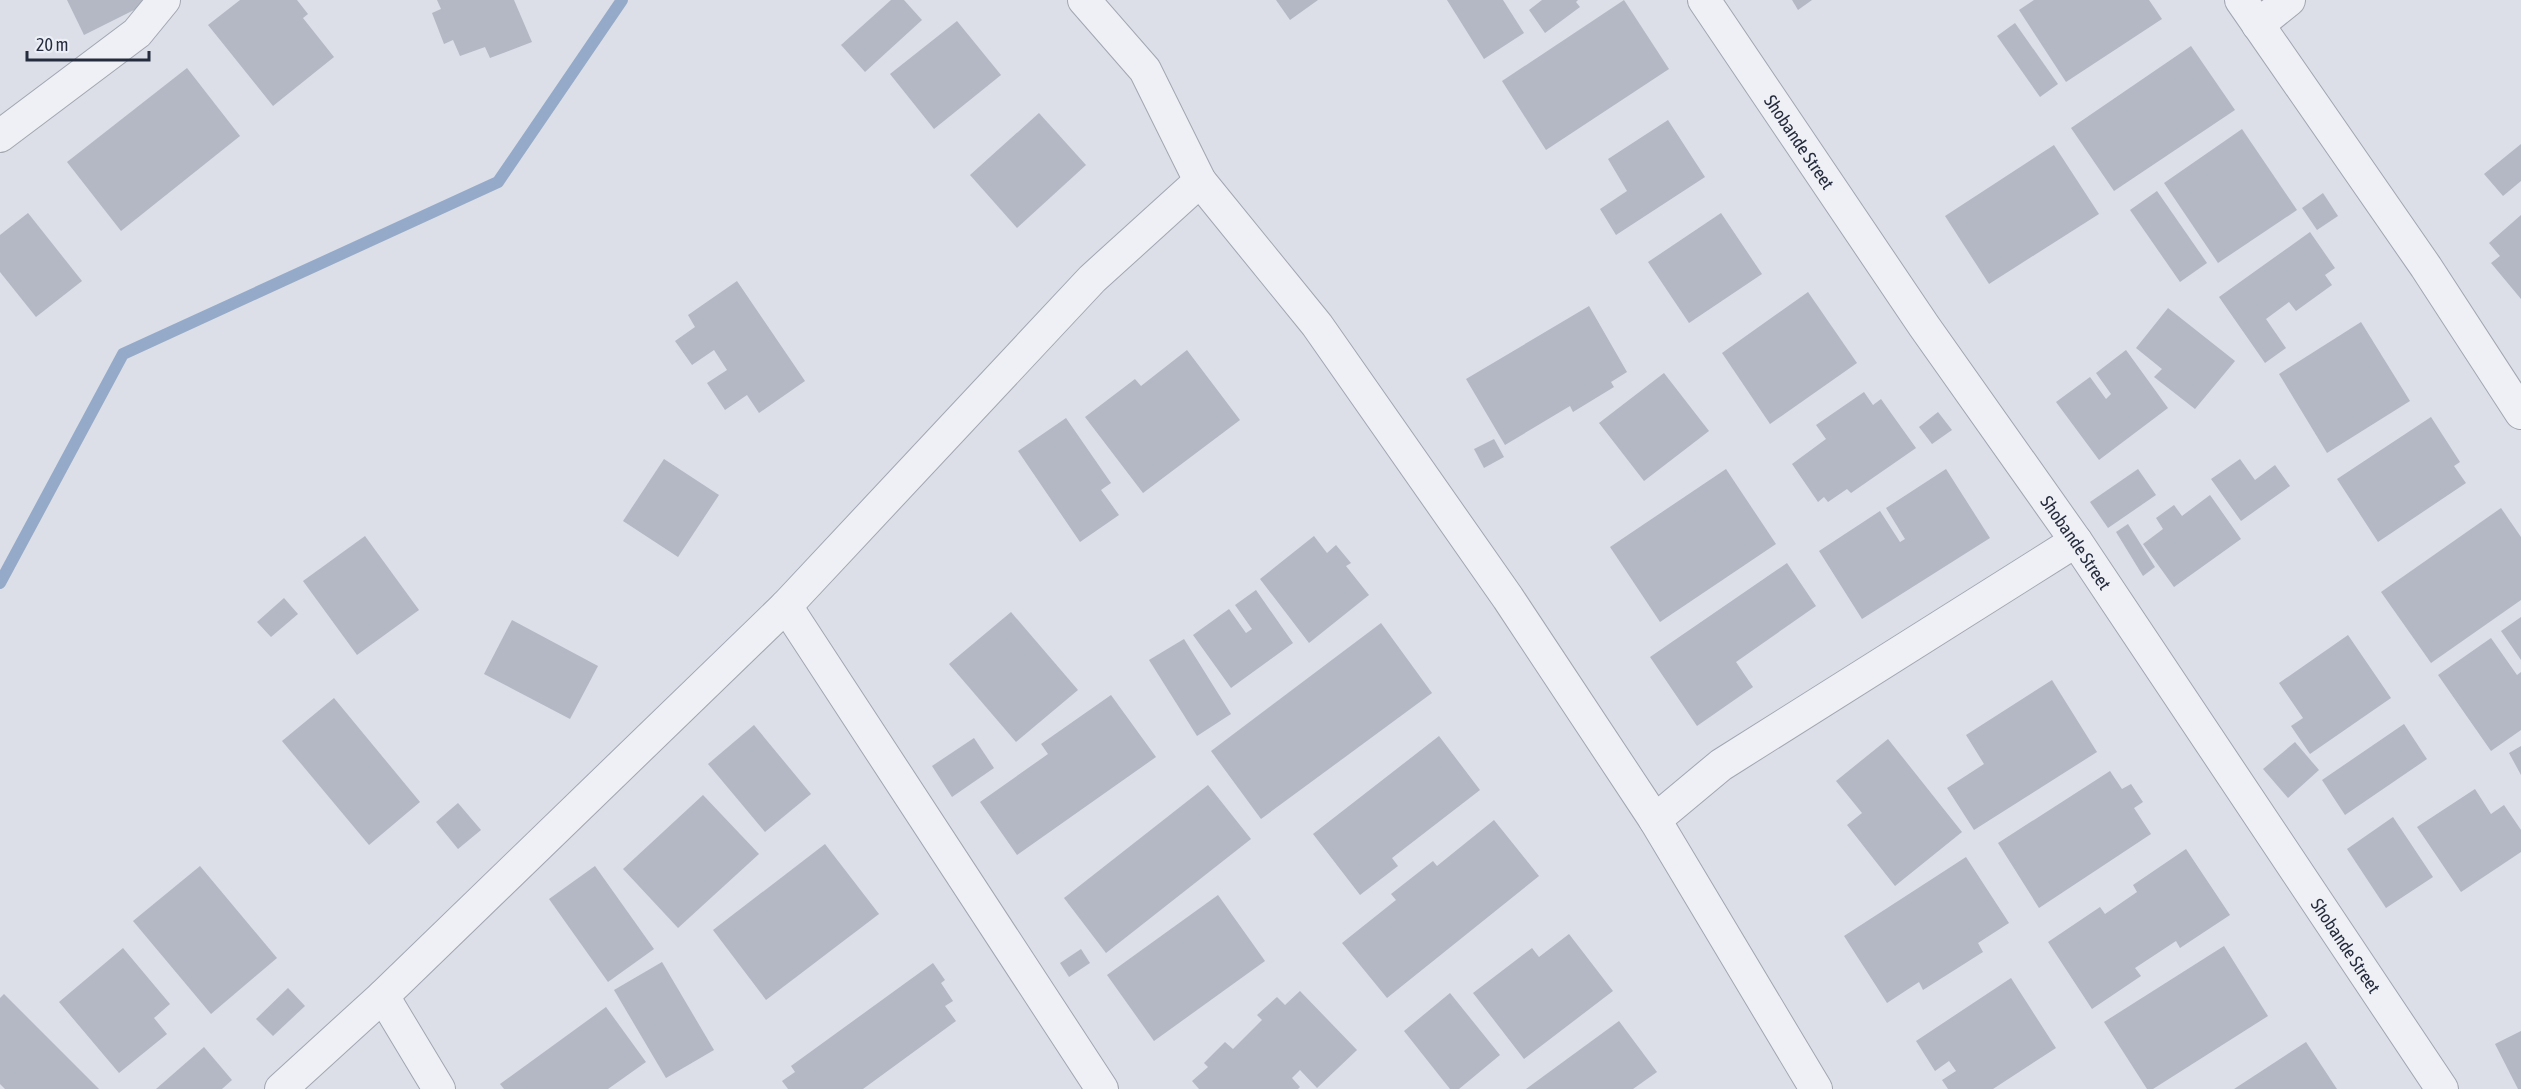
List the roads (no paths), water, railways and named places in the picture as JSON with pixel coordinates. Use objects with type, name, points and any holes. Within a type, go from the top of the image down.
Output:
[{"type":"street","points":[[0,136],[137,33],[164,0]]},
{"type":"street","points":[[1084,0],[1145,70],[1200,181],[1317,325],[1508,598],[1655,820],[1816,1089]]},
{"type":"street","name":"Shobande Street","points":[[1704,0],[1924,326],[2076,541],[2442,1089]]},
{"type":"street","points":[[2289,0],[2250,13],[2426,267],[2521,413]]},
{"type":"street","points":[[281,1089],[383,996],[786,606],[1092,279],[1200,181]]},
{"type":"street","points":[[1655,820],[1721,765],[2076,541]]},
{"type":"street","points":[[786,606],[1102,1089]]},
{"type":"street","points":[[383,996],[439,1089]]},
{"type":"waterway","points":[[0,583],[123,354],[498,182],[622,0]]}]
